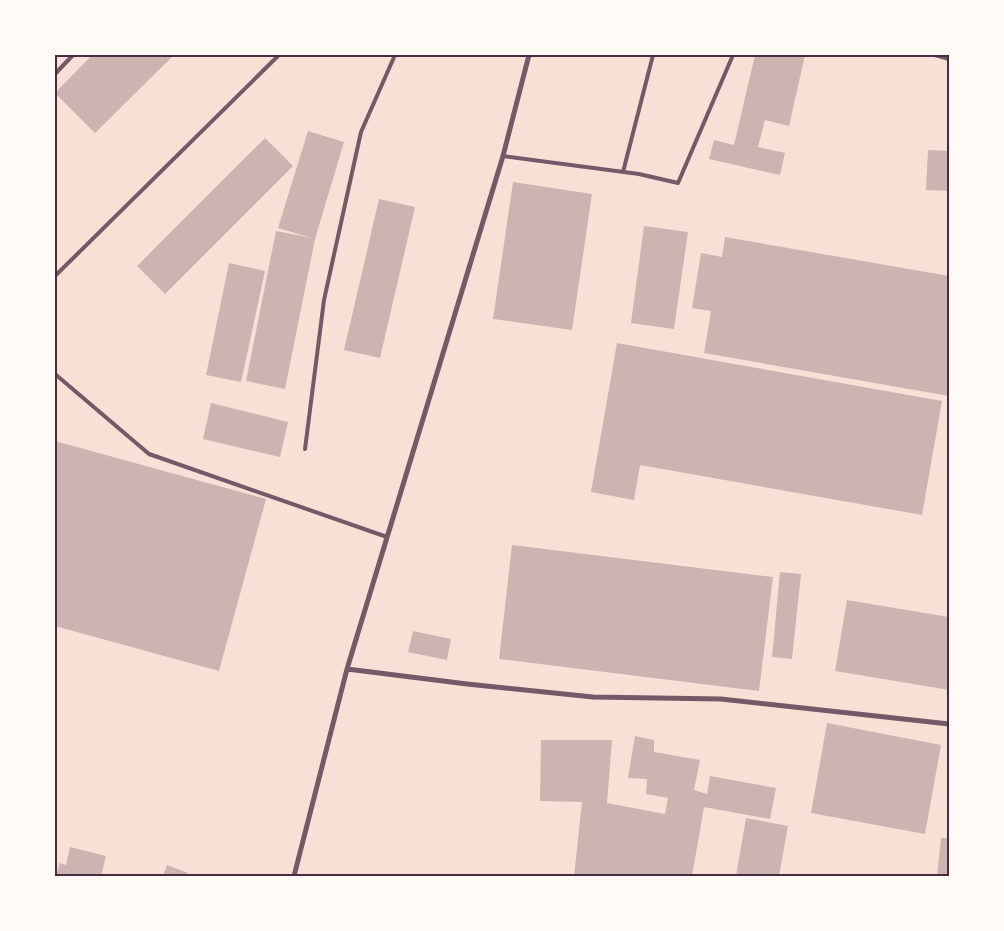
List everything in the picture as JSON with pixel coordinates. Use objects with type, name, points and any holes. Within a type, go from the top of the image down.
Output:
[{"type":"street","points":[[294,876],[347,670],[503,156],[529,55]]},
{"type":"street","points":[[347,670],[593,697],[721,699],[949,724]]},
{"type":"lane","points":[[55,74],[73,55]]},
{"type":"lane","points":[[55,276],[279,55]]},
{"type":"lane","points":[[305,449],[324,300],[361,132],[395,55]]},
{"type":"lane","points":[[623,172],[653,55]]},
{"type":"lane","points":[[503,156],[623,172],[678,183],[733,55]]},
{"type":"lane","points":[[935,55],[949,59]]},
{"type":"lane","points":[[55,374],[149,454],[387,538]]},
{"type":"building","points":[[92,55],[174,55],[95,133],[55,93]]},
{"type":"building","points":[[755,55],[805,55],[789,126],[765,120],[758,147],[785,153],[780,175],[709,159],[714,140],[734,145]]},
{"type":"building","points":[[308,131],[344,142],[315,239],[285,389],[246,381],[276,231],[312,238],[278,228]]},
{"type":"building","points":[[265,138],[293,166],[165,294],[137,266]]},
{"type":"building","points":[[928,150],[949,151],[949,191],[926,190]]},
{"type":"building","points":[[513,182],[592,194],[572,330],[493,319]]},
{"type":"building","points":[[379,199],[415,207],[380,358],[344,350]]},
{"type":"building","points":[[644,226],[688,232],[674,329],[631,323]]},
{"type":"building","points":[[725,237],[949,276],[949,396],[704,353],[711,311],[692,308],[701,253],[722,257]]},
{"type":"building","points":[[229,263],[265,271],[241,382],[206,375]]},
{"type":"building","points":[[617,343],[942,401],[922,515],[640,465],[634,500],[591,492]]},
{"type":"building","points":[[211,403],[288,422],[280,457],[203,439]]},
{"type":"building","points":[[55,441],[266,499],[219,671],[55,626]]},
{"type":"building","points":[[512,545],[773,577],[759,691],[499,659]]},
{"type":"building","points":[[780,572],[801,574],[792,659],[772,657]]},
{"type":"building","points":[[847,600],[949,617],[949,690],[835,671]]},
{"type":"building","points":[[413,631],[451,639],[447,660],[408,652]]},
{"type":"building","points":[[827,723],[941,745],[925,834],[811,813]]},
{"type":"building","points":[[635,736],[654,740],[654,752],[700,760],[694,790],[707,794],[710,776],[776,788],[770,819],[704,807],[692,876],[574,876],[582,802],[540,801],[541,740],[612,740],[607,803],[665,814],[668,798],[646,794],[647,779],[628,778]]},
{"type":"building","points":[[746,818],[788,826],[779,876],[736,876]]},
{"type":"building","points":[[941,838],[949,838],[949,876],[937,876]]},
{"type":"building","points":[[70,847],[106,856],[101,876],[56,876],[60,863],[66,865]]},
{"type":"building","points":[[167,865],[188,873],[187,876],[163,876]]}]
